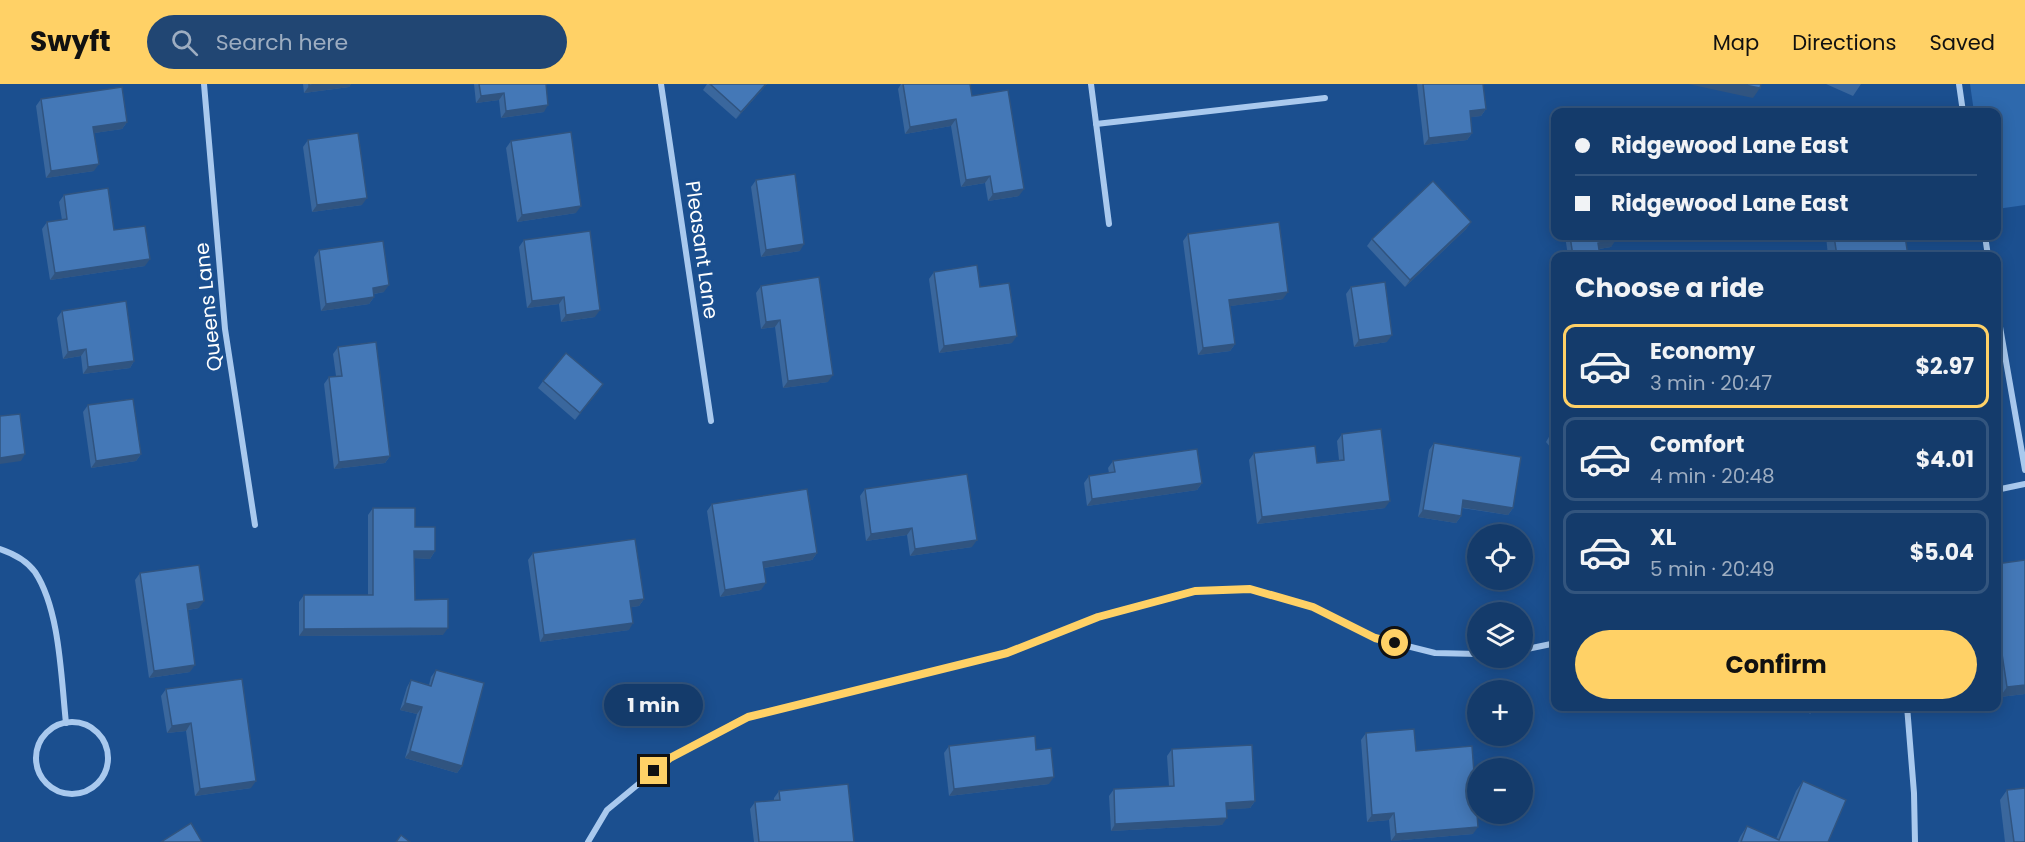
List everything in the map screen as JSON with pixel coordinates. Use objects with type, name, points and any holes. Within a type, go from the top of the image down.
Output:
[{"type":"street","name":"Queens Lane","points":[[204,84],[225,329],[255,525]]},
{"type":"street","name":"Pleasant Lane","points":[[661,84],[711,422]]},
{"type":"street","points":[[1091,84],[1109,224]]},
{"type":"street","points":[[1959,84],[1962,108]]},
{"type":"street","points":[[1096,124],[1325,98]]},
{"type":"street","points":[[2001,333],[2025,470]]},
{"type":"street","points":[[2001,489],[2025,484]]},
{"type":"street","points":[[0,549],[13,553],[34,570],[49,600],[59,656],[66,723]]},
{"type":"street","points":[[588,842],[607,810],[670,758],[748,717],[1007,653],[1098,617],[1195,591],[1250,589],[1313,607],[1375,638],[1435,652],[1467,653]]},
{"type":"street","points":[[1533,648],[1551,644]]},
{"type":"street","points":[[1907,711],[1914,793],[1915,842]]},
{"type":"street","points":[[66,723],[84,724],[95,730],[103,739],[107,750],[108,762],[99,783],[79,794],[67,794],[46,784],[39,774],[36,763],[41,738],[49,729],[66,723]]},
{"type":"shaded area","points":[[1970,84],[2025,84],[2025,205],[2001,208],[2001,108],[1973,108]]},
{"type":"building","points":[[479,84],[546,84],[548,105],[506,111],[504,93],[481,96]]},
{"type":"building","points":[[710,84],[766,84],[741,112]]},
{"type":"building","points":[[903,84],[970,84],[972,96],[1008,90],[1024,189],[993,194],[990,176],[966,180],[956,119],[910,127]]},
{"type":"building","points":[[1423,84],[1483,84],[1486,109],[1470,111],[1472,133],[1429,138]]},
{"type":"building","points":[[1740,84],[1761,84],[1760,88]]},
{"type":"building","points":[[122,87],[127,122],[93,127],[99,164],[51,171],[41,99]]},
{"type":"building","points":[[571,132],[581,206],[522,215],[511,141]]},
{"type":"building","points":[[358,133],[367,198],[317,205],[308,140]]},
{"type":"building","points":[[795,174],[804,244],[766,250],[756,180]]},
{"type":"building","points":[[1433,181],[1471,222],[1410,280],[1372,239]]},
{"type":"building","points":[[108,188],[114,230],[145,226],[150,259],[55,273],[47,222],[67,219],[64,195]]},
{"type":"building","points":[[1279,222],[1288,292],[1229,300],[1235,344],[1203,348],[1188,234]]},
{"type":"building","points":[[590,231],[600,310],[566,315],[564,297],[532,301],[524,240]]},
{"type":"building","points":[[1571,240],[1616,240],[1598,243],[1599,252],[1572,252]]},
{"type":"building","points":[[1835,240],[1906,240],[1907,252],[1836,252]]},
{"type":"building","points":[[383,241],[389,285],[373,288],[374,297],[326,304],[319,250]]},
{"type":"building","points":[[977,265],[980,287],[1009,283],[1017,336],[944,346],[934,272]]},
{"type":"building","points":[[819,277],[833,375],[788,381],[780,320],[766,322],[761,286]]},
{"type":"building","points":[[1385,282],[1392,335],[1359,340],[1351,287]]},
{"type":"building","points":[[126,301],[134,361],[88,367],[86,349],[68,352],[62,311]]},
{"type":"building","points":[[376,342],[390,456],[339,462],[329,377],[342,376],[338,347]]},
{"type":"building","points":[[566,353],[603,384],[580,413],[543,381]]},
{"type":"building","points":[[133,399],[141,454],[96,461],[88,405]]},
{"type":"building","points":[[20,414],[25,454],[0,458],[0,416]]},
{"type":"building","points":[[1381,429],[1390,501],[1262,517],[1254,453],[1315,446],[1317,463],[1344,460],[1342,434]]},
{"type":"building","points":[[1434,443],[1521,457],[1513,508],[1463,500],[1461,516],[1423,510]]},
{"type":"building","points":[[1197,449],[1202,483],[1092,499],[1089,476],[1115,472],[1113,461]]},
{"type":"building","points":[[967,474],[977,540],[915,549],[912,528],[871,534],[865,489]]},
{"type":"building","points":[[807,489],[817,553],[763,562],[766,583],[725,590],[712,504]]},
{"type":"building","points":[[373,508],[415,508],[415,527],[435,527],[435,551],[414,551],[415,600],[448,599],[448,628],[304,629],[304,595],[373,595]]},
{"type":"building","points":[[635,539],[644,599],[630,601],[633,623],[544,635],[533,553]]},
{"type":"building","points":[[2025,560],[2025,685],[2007,687],[2001,647],[2001,563]]},
{"type":"building","points":[[199,565],[204,601],[187,604],[195,665],[154,671],[140,573]]},
{"type":"building","points":[[436,670],[484,683],[462,766],[410,751],[422,707],[405,703],[411,680],[431,686]]},
{"type":"building","points":[[242,679],[256,781],[200,789],[191,723],[172,726],[166,689]]},
{"type":"building","points":[[1414,729],[1416,751],[1472,746],[1473,758],[1467,758],[1467,824],[1478,824],[1478,827],[1396,834],[1394,813],[1372,815],[1366,733]]},
{"type":"building","points":[[1035,736],[1036,750],[1051,748],[1054,777],[954,789],[949,746]]},
{"type":"building","points":[[1252,745],[1255,801],[1226,803],[1227,818],[1115,824],[1114,789],[1174,786],[1172,749]]},
{"type":"building","points":[[1803,781],[1846,800],[1828,842],[1741,842],[1747,826],[1779,840]]},
{"type":"building","points":[[848,784],[854,842],[759,842],[755,802],[780,800],[779,791]]},
{"type":"building","points":[[2025,788],[2025,842],[2014,842],[2007,790]]},
{"type":"building","points":[[191,823],[202,842],[161,842]]},
{"type":"building","points":[[401,835],[410,842],[396,842]]},
{"type":"route","points":[[654,771],[670,758],[748,717],[1007,653],[1098,617],[1195,591],[1250,589],[1313,607],[1375,638],[1395,643]]}]
